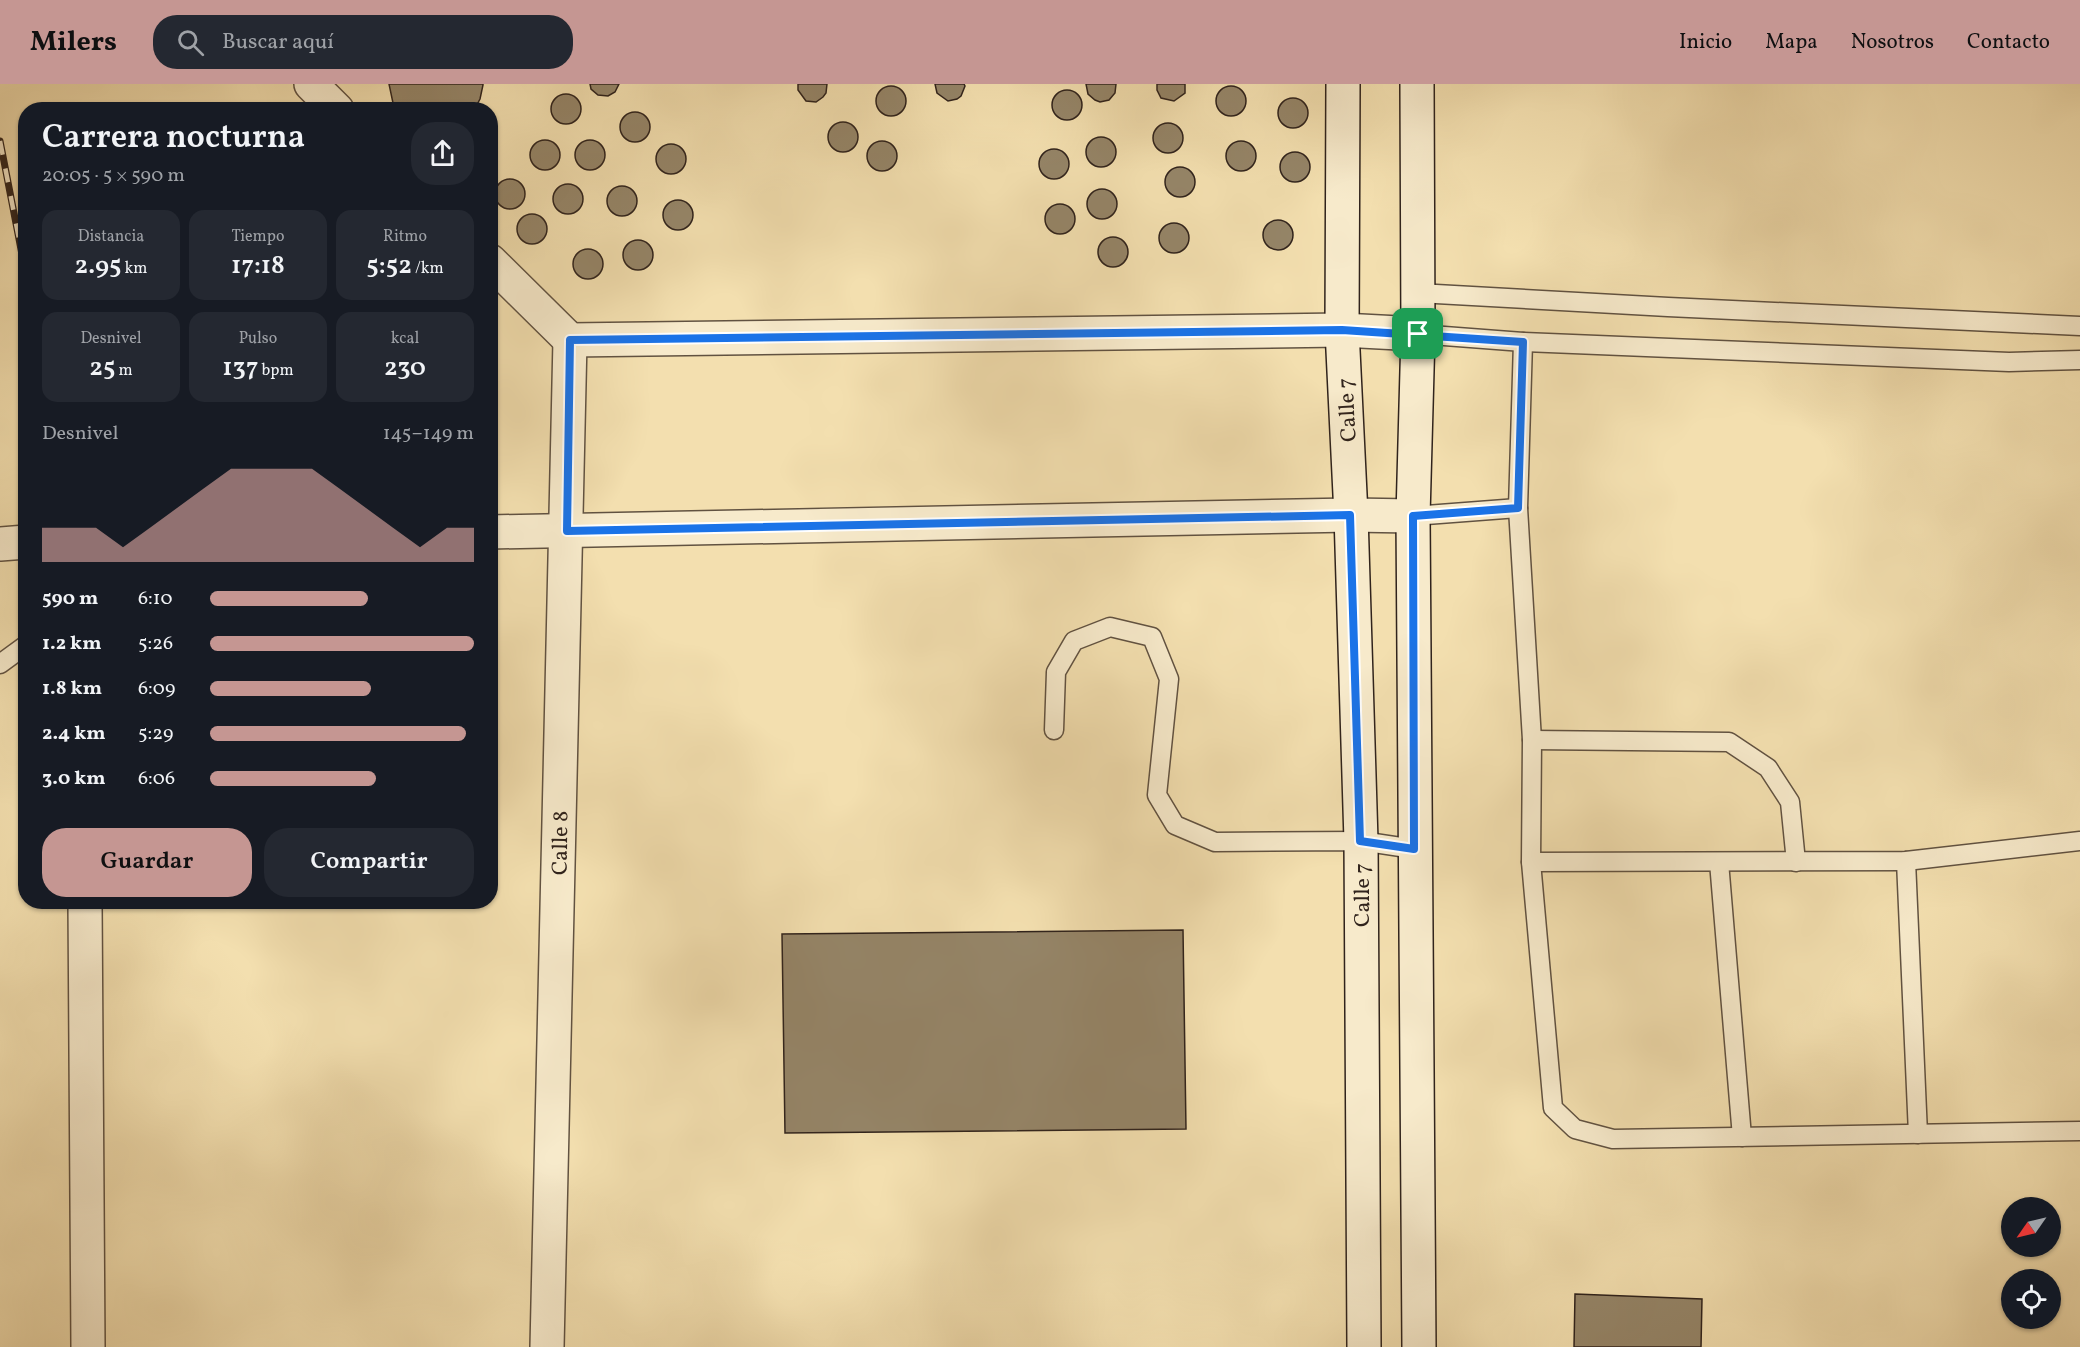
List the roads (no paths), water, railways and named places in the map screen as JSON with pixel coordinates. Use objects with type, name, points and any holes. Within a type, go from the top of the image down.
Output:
[{"type":"street","points":[[311,84],[329,102]]},
{"type":"street","name":"Calle 7","points":[[1343,84],[1342,330],[1360,841],[1364,1347]]},
{"type":"street","points":[[1417,84],[1418,334],[1413,516],[1419,1347]]},
{"type":"street","points":[[498,269],[570,340],[1342,330],[1418,334]]},
{"type":"street","name":"Calle 8","points":[[547,1347],[570,340]]},
{"type":"street","points":[[498,532],[1350,515],[1413,516]]},
{"type":"street","points":[[0,544],[18,543]]},
{"type":"street","points":[[86,909],[88,1347]]},
{"type":"lane","points":[[1418,293],[2080,326]]},
{"type":"lane","points":[[1418,334],[1523,342],[2009,362],[2080,360]]},
{"type":"lane","points":[[1523,342],[1518,508],[1532,740],[1531,862],[1553,1108],[1575,1129],[1613,1138],[2080,1131]]},
{"type":"lane","points":[[1413,516],[1518,508]]},
{"type":"lane","points":[[1054,730],[1056,672],[1074,641],[1110,627],[1152,637],[1169,679],[1157,795],[1175,825],[1215,842],[1360,841],[1414,849]]},
{"type":"lane","points":[[0,664],[18,651]]},
{"type":"lane","points":[[1532,740],[1729,742],[1768,768],[1790,802],[1796,861]]},
{"type":"lane","points":[[1531,862],[1906,861],[2080,841]]},
{"type":"lane","points":[[1906,861],[1918,1134]]},
{"type":"lane","points":[[1719,862],[1742,1137]]},
{"type":"railway","points":[[0,141],[18,234]]}]
